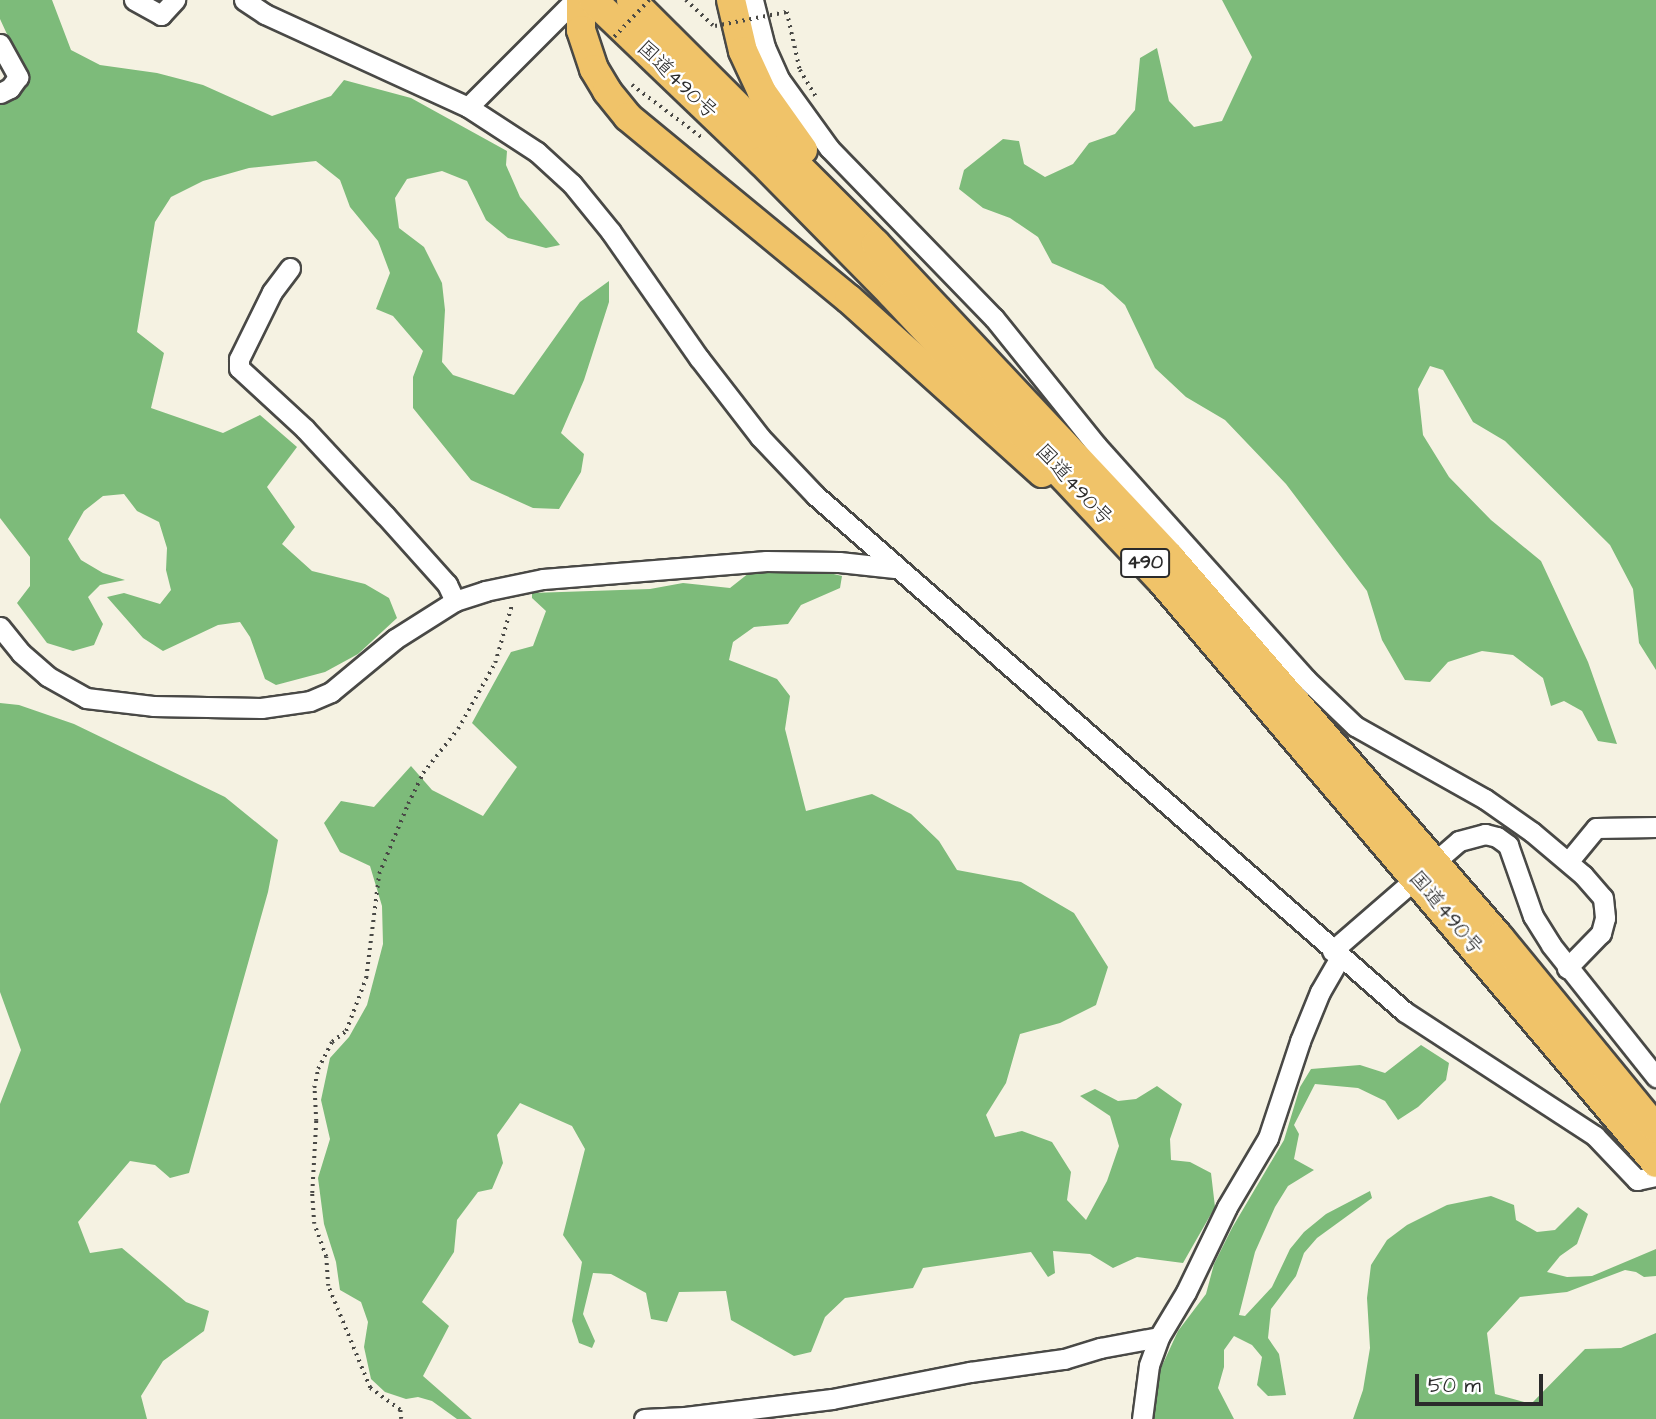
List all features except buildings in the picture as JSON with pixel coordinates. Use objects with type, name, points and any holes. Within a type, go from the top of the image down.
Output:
[{"type":"highway","points":[[582,0],[581,30],[594,69],[607,92],[628,117],[849,299],[1160,579]]},
{"type":"highway","name":"国道490号","points":[[593,0],[761,161],[892,293],[1160,579],[1656,1128]]},
{"type":"highway","name":"国道490号","points":[[631,0],[876,244],[1170,557],[1424,870],[1656,1163]]},
{"type":"highway","points":[[731,0],[743,51],[762,92],[876,244]]},
{"type":"street","points":[[134,0],[161,15],[175,0]]},
{"type":"street","points":[[244,0],[265,14],[468,107],[537,152],[572,184],[611,232],[699,358],[760,437],[815,495],[1336,955],[1434,1033],[1595,1136],[1637,1180],[1656,1176]]},
{"type":"street","points":[[468,107],[575,0]]},
{"type":"street","points":[[753,0],[765,47],[780,80],[829,148],[994,317],[1097,446],[1306,680],[1355,726],[1485,800],[1568,862],[1603,898],[1605,918],[1601,933],[1567,968]]},
{"type":"street","points":[[0,44],[18,77],[10,89],[0,93]]},
{"type":"street","points":[[290,268],[272,292],[239,359],[239,368],[305,429],[385,515],[447,584],[454,601]]},
{"type":"street","points":[[0,627],[38,668],[86,698],[108,703],[153,706],[261,708],[310,701],[331,692],[396,639],[454,601],[513,585],[627,571],[766,561],[839,562],[895,568]]},
{"type":"street","points":[[1568,862],[1596,828],[1656,827]]},
{"type":"street","points":[[1142,1419],[1149,1365],[1159,1337],[1186,1292],[1227,1207],[1268,1139],[1300,1041],[1336,955],[1424,870],[1459,841],[1485,834],[1508,845],[1533,916],[1567,968],[1656,1077]]},
{"type":"street","points":[[643,1419],[685,1417],[832,1399],[970,1372],[1064,1359],[1100,1348],[1159,1337]]},
{"type":"path","points":[[608,44],[649,0]]},
{"type":"path","points":[[686,0],[715,26],[787,12],[800,70]]},
{"type":"path","points":[[628,81],[665,112],[712,145]]},
{"type":"path","points":[[401,1419],[400,1410],[370,1388],[328,1286],[326,1257],[314,1224],[314,1088],[318,1069],[332,1042],[346,1031],[366,978],[379,874],[423,773],[458,729],[495,663],[511,610],[513,585]]},
{"type":"green space","points":[[0,0],[52,0],[71,50],[100,65],[157,73],[203,85],[272,116],[331,96],[344,80],[411,98],[507,151],[506,165],[520,197],[560,245],[546,248],[508,238],[486,220],[467,181],[442,171],[407,179],[395,198],[399,228],[424,247],[442,283],[445,310],[442,362],[453,375],[514,395],[580,302],[609,281],[609,302],[584,380],[561,433],[584,454],[581,472],[559,509],[533,508],[471,480],[413,408],[413,377],[423,351],[393,316],[376,309],[390,273],[378,241],[350,207],[340,180],[316,161],[249,168],[203,181],[171,197],[155,222],[137,332],[164,353],[151,408],[223,433],[260,415],[297,447],[267,487],[295,527],[282,544],[312,571],[365,584],[389,598],[397,618],[358,654],[325,672],[276,685],[265,679],[250,637],[240,622],[218,625],[163,651],[143,638],[107,597],[124,593],[160,604],[171,590],[166,570],[167,548],[159,522],[137,511],[124,494],[103,496],[84,511],[68,539],[81,560],[103,573],[125,580],[100,585],[88,597],[103,624],[94,645],[73,651],[47,643],[17,603],[30,586],[30,557],[0,518],[0,99],[24,71],[0,19]]},
{"type":"green space","points":[[1222,0],[1656,0],[1656,670],[1639,643],[1633,589],[1610,545],[1505,441],[1473,422],[1443,370],[1430,366],[1418,389],[1423,435],[1449,477],[1491,520],[1541,561],[1588,662],[1617,744],[1598,741],[1582,711],[1564,701],[1551,706],[1543,678],[1513,655],[1482,651],[1448,662],[1430,682],[1405,680],[1382,640],[1367,591],[1286,484],[1225,420],[1186,397],[1155,368],[1125,305],[1103,285],[1052,263],[1038,237],[1010,218],[983,208],[959,189],[964,170],[1003,139],[1019,141],[1024,164],[1045,177],[1073,164],[1089,143],[1115,134],[1135,110],[1140,58],[1157,48],[1169,101],[1194,127],[1222,121],[1252,57]]},
{"type":"green space","points":[[813,569],[842,576],[840,588],[801,605],[788,624],[754,627],[733,642],[729,660],[777,679],[790,696],[785,729],[806,811],[872,794],[911,814],[939,841],[957,870],[1021,882],[1074,913],[1108,967],[1096,1005],[1060,1023],[1020,1034],[1006,1083],[986,1115],[995,1137],[1022,1131],[1052,1142],[1071,1172],[1067,1200],[1086,1220],[1107,1181],[1119,1146],[1110,1116],[1080,1096],[1095,1089],[1118,1101],[1136,1099],[1157,1086],[1182,1104],[1170,1139],[1171,1160],[1190,1162],[1211,1173],[1215,1207],[1183,1263],[1137,1257],[1113,1268],[1090,1254],[1053,1251],[1055,1273],[1048,1277],[1031,1252],[923,1268],[913,1288],[845,1298],[825,1317],[811,1352],[794,1356],[731,1320],[726,1291],[679,1292],[667,1322],[651,1319],[646,1293],[611,1274],[593,1273],[583,1314],[595,1341],[592,1348],[579,1343],[572,1321],[582,1262],[563,1235],[585,1149],[572,1126],[520,1103],[497,1135],[503,1163],[492,1189],[478,1192],[457,1220],[454,1252],[422,1302],[449,1326],[423,1376],[472,1419],[457,1419],[432,1401],[418,1397],[406,1399],[385,1392],[371,1379],[364,1347],[368,1322],[361,1302],[340,1290],[336,1262],[324,1224],[318,1178],[330,1139],[321,1100],[330,1058],[349,1037],[367,1005],[383,944],[382,906],[370,866],[340,852],[324,823],[341,801],[374,807],[411,766],[432,790],[483,816],[517,767],[472,723],[511,652],[533,646],[546,611],[532,598],[532,593],[650,589],[683,583],[730,588],[749,573]]},
{"type":"green space","points":[[0,703],[19,705],[74,724],[225,797],[278,840],[268,892],[189,1173],[170,1178],[155,1165],[130,1161],[78,1222],[90,1253],[122,1248],[186,1302],[209,1311],[204,1331],[163,1361],[141,1396],[147,1419],[0,1419],[0,1104],[21,1050],[0,992]]},
{"type":"green space","points":[[1421,1045],[1449,1063],[1446,1080],[1418,1107],[1398,1120],[1385,1101],[1358,1088],[1315,1084],[1294,1125],[1299,1134],[1294,1159],[1314,1170],[1288,1186],[1275,1207],[1255,1252],[1239,1315],[1245,1316],[1272,1287],[1290,1249],[1304,1232],[1326,1214],[1370,1191],[1372,1198],[1317,1238],[1304,1253],[1296,1276],[1271,1309],[1268,1338],[1279,1354],[1286,1395],[1268,1396],[1257,1385],[1262,1357],[1252,1345],[1234,1336],[1224,1350],[1224,1367],[1218,1388],[1234,1419],[1152,1419],[1152,1404],[1161,1368],[1178,1331],[1206,1294],[1214,1264],[1232,1228],[1284,1140],[1300,1087],[1311,1069],[1360,1065],[1385,1073]]},
{"type":"green space","points":[[1491,1196],[1514,1205],[1516,1220],[1537,1232],[1555,1230],[1578,1207],[1588,1214],[1577,1244],[1560,1256],[1547,1272],[1567,1277],[1592,1276],[1656,1249],[1656,1276],[1644,1277],[1625,1270],[1567,1292],[1520,1297],[1487,1333],[1495,1394],[1531,1404],[1585,1349],[1621,1348],[1656,1333],[1656,1419],[1353,1419],[1363,1390],[1370,1348],[1367,1298],[1371,1265],[1387,1240],[1407,1225],[1447,1205]]}]
